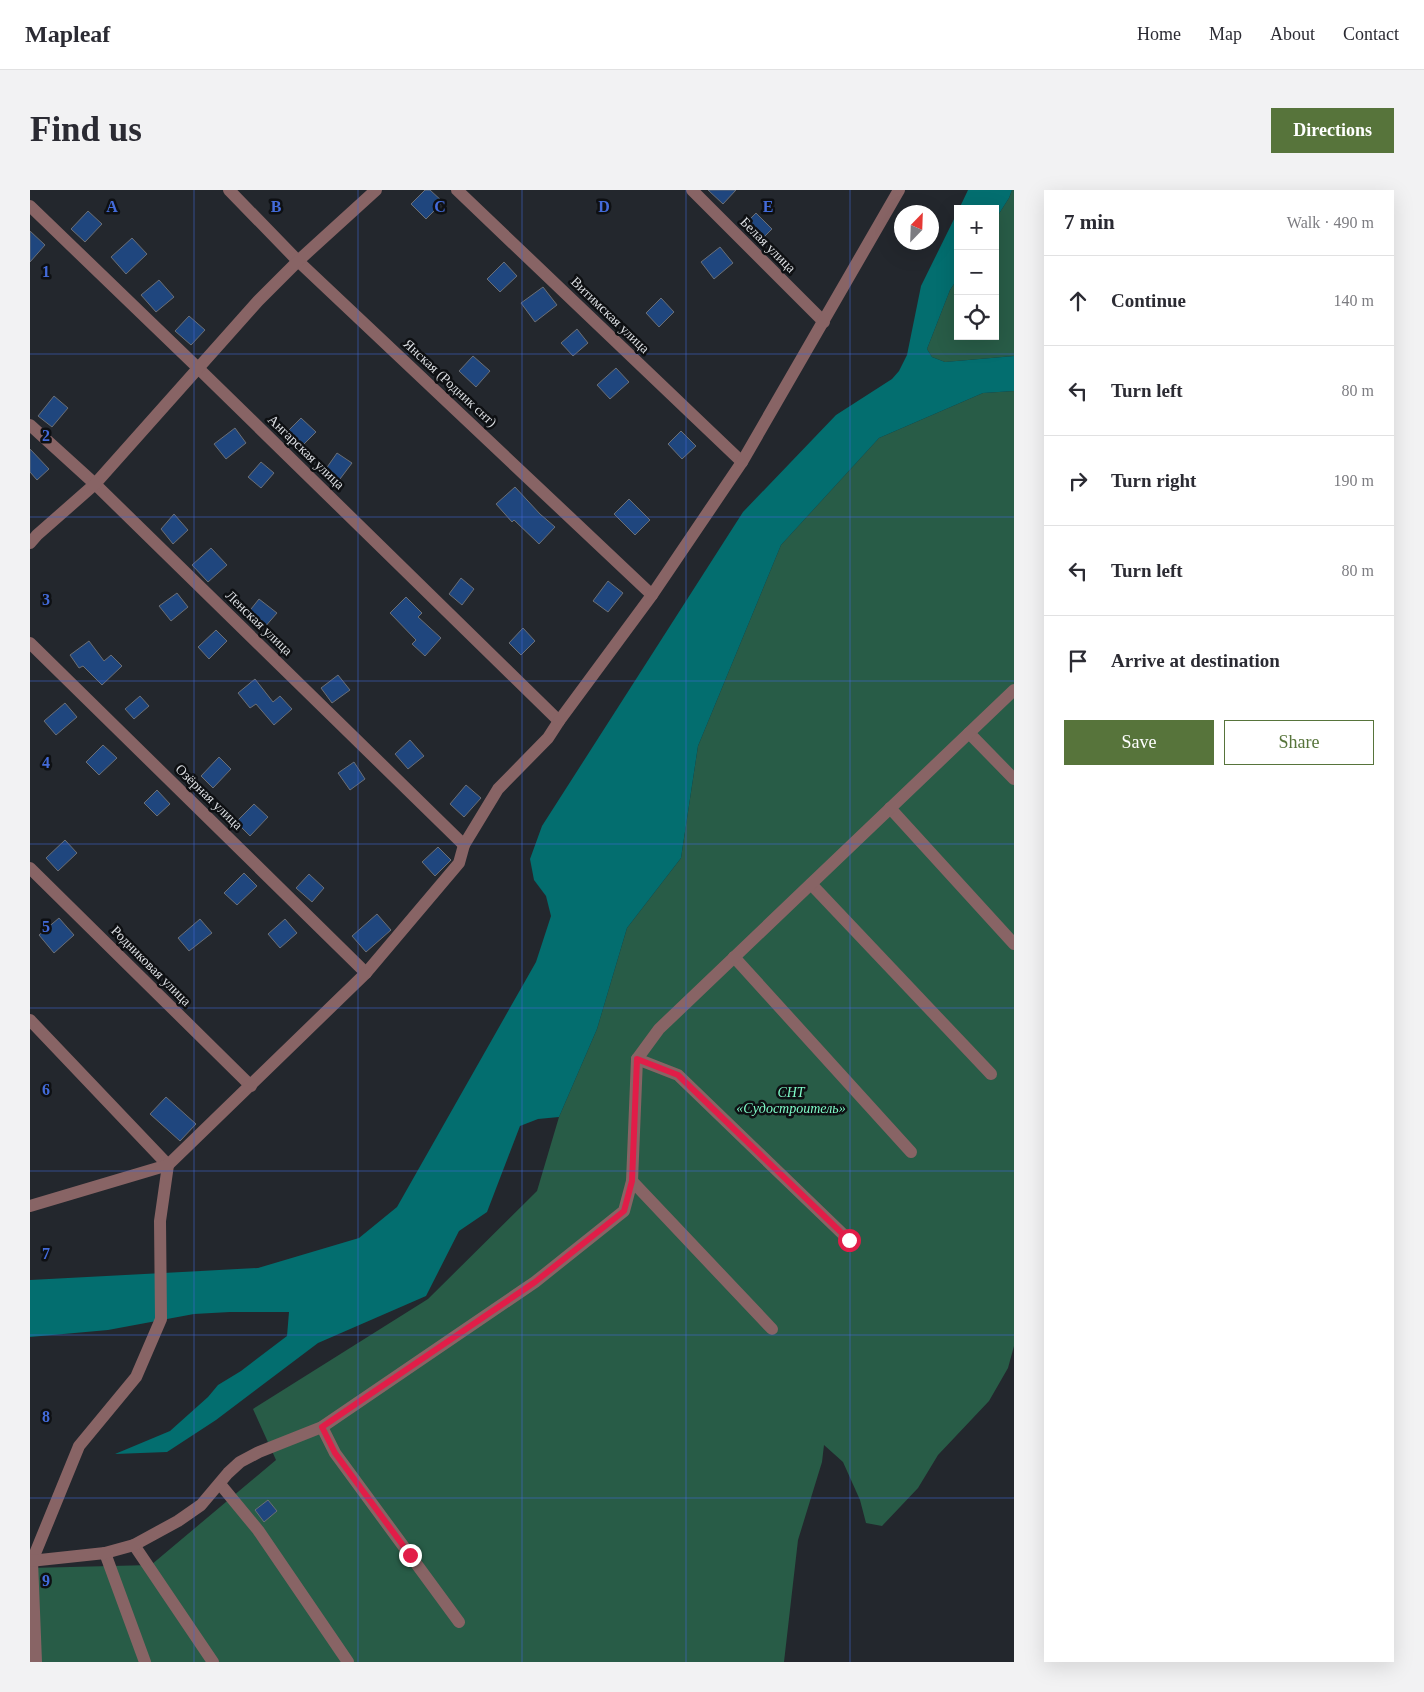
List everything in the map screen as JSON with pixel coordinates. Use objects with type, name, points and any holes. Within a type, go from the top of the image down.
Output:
[{"type":"street","name":"Янская (Родник снт)","points":[[229,190],[298,261],[652,595]]},
{"type":"street","points":[[30,543],[95,484],[258,300],[376,190]]},
{"type":"street","name":"Витимская улица","points":[[457,190],[742,462]]},
{"type":"street","name":"Белая улица","points":[[692,190],[824,322]]},
{"type":"street","points":[[30,1206],[168,1165],[366,973],[460,863],[464,845],[498,789],[548,738],[652,595],[742,462],[899,190]]},
{"type":"street","name":"Ангарская улица","points":[[30,206],[559,721]]},
{"type":"street","name":"Ленская улица","points":[[30,425],[95,484],[464,845]]},
{"type":"street","name":"Озёрная улица","points":[[30,643],[366,973]]},
{"type":"street","points":[[31,1561],[105,1553],[134,1545],[188,1515],[201,1505],[240,1462],[259,1452],[322,1427],[535,1282],[624,1211],[632,1181],[637,1059],[658,1029],[1014,690]]},
{"type":"street","points":[[969,733],[1014,779]]},
{"type":"street","points":[[890,808],[1014,944]]},
{"type":"street","name":"Родниковая улица","points":[[30,868],[251,1086]]},
{"type":"street","points":[[811,884],[991,1074]]},
{"type":"street","points":[[734,957],[910,1152]]},
{"type":"street","points":[[30,1020],[168,1165]]},
{"type":"street","points":[[637,1059],[678,1075],[849,1240]]},
{"type":"street","points":[[36,1662],[31,1561],[79,1446],[136,1377],[161,1319],[160,1222],[168,1165]]},
{"type":"street","points":[[632,1181],[772,1329]]},
{"type":"street","points":[[322,1427],[335,1453],[459,1622]]},
{"type":"street","points":[[220,1484],[258,1530],[348,1662]]},
{"type":"street","points":[[134,1545],[213,1662]]},
{"type":"street","points":[[105,1553],[145,1662]]},
{"type":"green space","points":[[1012,190],[1014,190],[1014,356],[945,362],[932,357],[927,349],[954,284],[954,340],[999,340],[999,214]]},
{"type":"green space","name":"СНТ «Судостроитель»","points":[[1014,391],[1014,1346],[1008,1368],[989,1401],[938,1455],[918,1488],[882,1526],[866,1523],[860,1500],[843,1462],[824,1445],[822,1462],[798,1540],[784,1662],[30,1662],[30,1568],[151,1565],[276,1460],[253,1409],[428,1299],[537,1191],[559,1117],[597,1029],[627,928],[681,858],[698,746],[781,545],[879,438],[983,393]]},
{"type":"water","points":[[968,190],[1012,190],[999,214],[999,205],[961,205]]},
{"type":"water","points":[[954,219],[954,284],[927,349],[932,357],[945,362],[1014,356],[1014,391],[983,393],[879,438],[781,545],[698,746],[681,858],[627,928],[597,1029],[559,1117],[538,1119],[520,1126],[487,1212],[459,1231],[426,1296],[318,1343],[216,1420],[167,1452],[115,1454],[170,1431],[208,1397],[218,1385],[241,1371],[287,1336],[289,1312],[194,1314],[108,1330],[30,1337],[30,1280],[258,1268],[359,1238],[397,1207],[536,962],[551,916],[546,896],[534,880],[530,859],[542,826],[743,512],[836,415],[892,379],[899,371],[907,355],[921,286]]},
{"type":"building","points":[[425,190],[430,190],[443,202],[426,219],[411,204]]},
{"type":"building","points":[[708,190],[736,190],[723,204]]},
{"type":"building","points":[[88,211],[102,224],[85,242],[71,229]]},
{"type":"building","points":[[756,213],[772,229],[758,243],[742,227]]},
{"type":"building","points":[[30,231],[45,245],[30,262]]},
{"type":"building","points":[[132,238],[147,254],[126,274],[111,257]]},
{"type":"building","points":[[720,247],[733,263],[714,279],[701,262]]},
{"type":"building","points":[[504,262],[517,276],[500,292],[487,279]]},
{"type":"building","points":[[159,280],[174,297],[156,312],[141,295]]},
{"type":"building","points":[[543,287],[557,305],[535,322],[521,303]]},
{"type":"building","points":[[661,298],[674,312],[659,327],[646,313]]},
{"type":"building","points":[[189,316],[205,330],[191,345],[175,331]]},
{"type":"building","points":[[577,329],[588,343],[573,356],[561,343]]},
{"type":"building","points":[[473,356],[490,371],[476,387],[459,371]]},
{"type":"building","points":[[616,368],[629,382],[610,399],[597,385]]},
{"type":"building","points":[[54,396],[68,408],[52,427],[38,416]]},
{"type":"building","points":[[301,418],[316,432],[299,449],[284,435]]},
{"type":"building","points":[[235,428],[246,443],[226,459],[214,444]]},
{"type":"building","points":[[681,431],[696,446],[682,459],[668,444]]},
{"type":"building","points":[[30,449],[49,469],[37,480],[30,472]]},
{"type":"building","points":[[337,453],[352,463],[337,483],[323,473]]},
{"type":"building","points":[[261,462],[274,473],[261,488],[248,477]]},
{"type":"building","points":[[515,487],[555,527],[539,544],[514,520],[512,522],[496,504]]},
{"type":"building","points":[[629,499],[650,520],[635,535],[614,514]]},
{"type":"building","points":[[174,514],[188,530],[173,544],[161,529]]},
{"type":"building","points":[[211,548],[227,565],[208,582],[192,565]]},
{"type":"building","points":[[461,578],[474,589],[462,605],[449,594]]},
{"type":"building","points":[[608,581],[623,593],[608,612],[593,601]]},
{"type":"building","points":[[177,593],[188,607],[171,621],[159,606]]},
{"type":"building","points":[[406,597],[422,613],[418,617],[441,638],[425,656],[412,644],[416,640],[390,613]]},
{"type":"building","points":[[259,599],[277,613],[264,628],[247,614]]},
{"type":"building","points":[[523,628],[535,641],[521,655],[509,643]]},
{"type":"building","points":[[216,630],[227,641],[209,659],[198,647]]},
{"type":"building","points":[[89,641],[104,661],[111,655],[122,666],[102,685],[83,666],[79,668],[70,655]]},
{"type":"building","points":[[338,675],[350,690],[332,703],[321,688]]},
{"type":"building","points":[[255,679],[273,702],[280,696],[292,709],[274,725],[256,704],[250,708],[238,693]]},
{"type":"building","points":[[140,696],[149,706],[134,719],[125,709]]},
{"type":"building","points":[[65,703],[77,717],[56,735],[44,721]]},
{"type":"building","points":[[410,740],[424,756],[408,769],[395,754]]},
{"type":"building","points":[[103,745],[117,758],[99,775],[86,762]]},
{"type":"building","points":[[219,757],[231,769],[213,788],[201,776]]},
{"type":"building","points":[[354,762],[365,779],[350,790],[338,773]]},
{"type":"building","points":[[466,785],[481,798],[464,817],[450,804]]},
{"type":"building","points":[[157,790],[170,804],[157,816],[144,803]]},
{"type":"building","points":[[254,804],[268,817],[250,836],[236,822]]},
{"type":"building","points":[[65,840],[77,853],[58,871],[46,858]]},
{"type":"building","points":[[438,847],[451,860],[435,876],[422,862]]},
{"type":"building","points":[[244,873],[257,886],[237,905],[224,893]]},
{"type":"building","points":[[309,874],[324,888],[312,902],[296,888]]},
{"type":"building","points":[[377,914],[391,930],[366,952],[352,936]]},
{"type":"building","points":[[59,918],[74,935],[54,953],[39,935]]},
{"type":"building","points":[[200,919],[212,933],[189,951],[178,938]]},
{"type":"building","points":[[285,919],[297,933],[280,948],[268,934]]},
{"type":"building","points":[[166,1097],[196,1124],[180,1141],[150,1114]]},
{"type":"building","points":[[268,1500],[277,1511],[264,1522],[255,1510]]},
{"type":"route","points":[[410,1555],[335,1453],[322,1427],[535,1282],[624,1211],[632,1181],[637,1059],[678,1075],[849,1240]]}]
